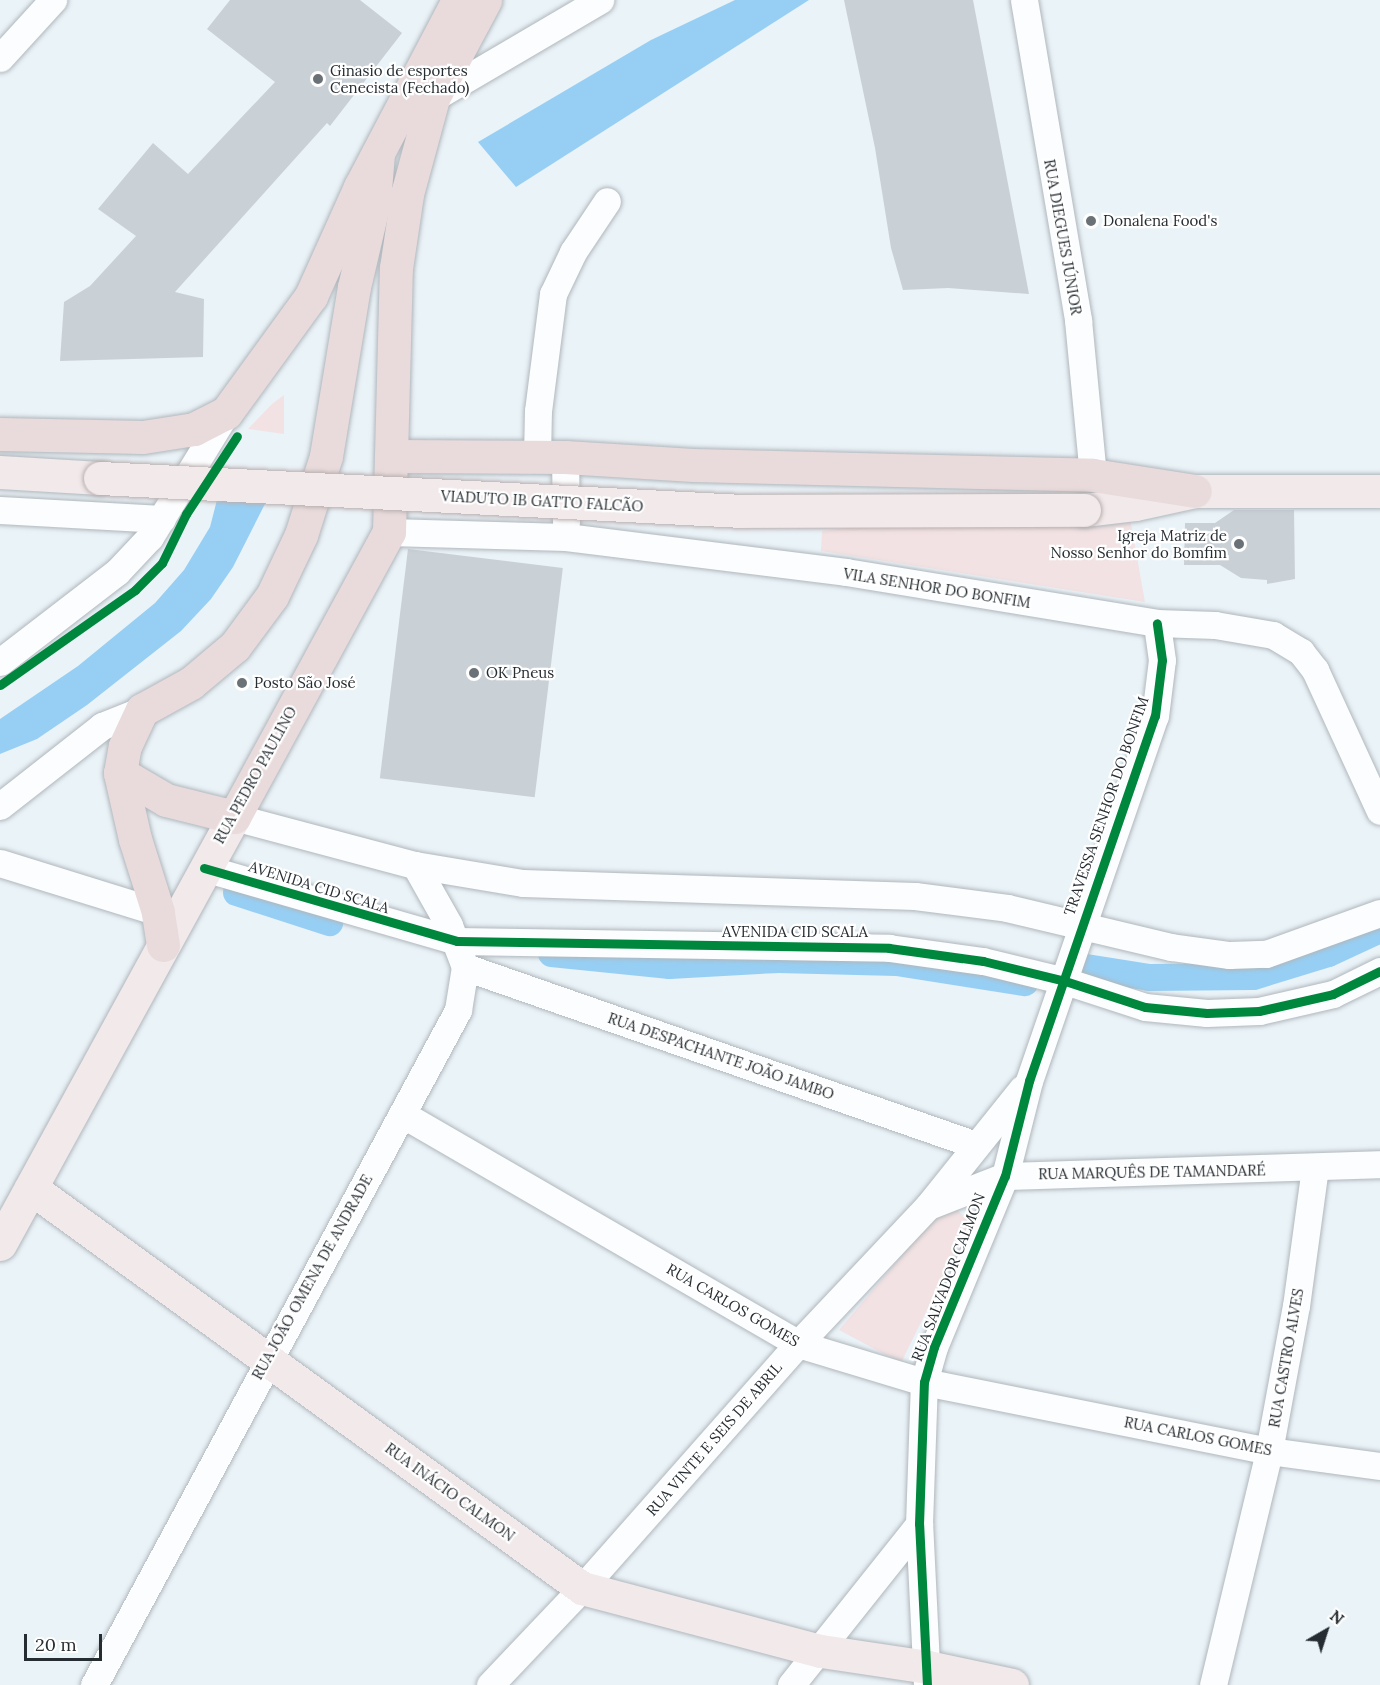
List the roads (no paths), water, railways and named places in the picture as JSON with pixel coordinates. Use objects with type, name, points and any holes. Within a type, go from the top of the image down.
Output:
[{"type":"highway","points":[[0,435],[143,437],[194,429],[226,412],[311,296],[378,153],[458,0]]},
{"type":"highway","name":"RUA PEDRO PAULINO","points":[[234,817],[389,532],[393,456],[396,268],[407,194],[433,98],[485,0]]},
{"type":"highway","points":[[163,945],[158,912],[135,839],[120,773],[125,746],[142,710],[191,683],[235,645],[272,596],[301,535],[326,456],[354,286],[374,202],[378,153]]},
{"type":"highway","points":[[393,456],[551,457],[693,465],[1093,475],[1195,491]]},
{"type":"highway","points":[[120,773],[166,800],[234,817]]},
{"type":"main road","name":"VIADUTO IB GATTO FALCÃO","points":[[0,472],[742,511],[1084,510],[1135,504],[1195,491],[1380,491]]},
{"type":"main road","name":"RUA PEDRO PAULINO","points":[[0,1244],[234,817]]},
{"type":"main road","name":"RUA INÁCIO CALMON","points":[[31,1188],[582,1588],[821,1651],[927,1676],[1012,1685]]},
{"type":"street","points":[[0,58],[53,0]]},
{"type":"street","points":[[433,98],[600,0]]},
{"type":"street","name":"RUA DIEGUES JÚNIOR","points":[[1024,0],[1078,320],[1093,475]]},
{"type":"street","points":[[566,537],[551,457],[538,411],[553,294],[573,252],[607,201]]},
{"type":"street","points":[[0,662],[117,572],[162,519],[226,412]]},
{"type":"street","points":[[0,510],[162,519]]},
{"type":"street","name":"VILA SENHOR DO BONFIM","points":[[389,532],[566,537],[846,572],[1157,623],[1256,631],[1286,641],[1301,652],[1326,690],[1380,811]]},
{"type":"street","name":"TRAVESSA SENHOR DO BONFIM","points":[[1081,928],[1155,716],[1162,660],[1157,623]]},
{"type":"street","points":[[4,800],[102,726],[142,710]]},
{"type":"street","points":[[234,817],[415,865],[523,883],[915,896],[1007,908],[1081,928],[1171,948],[1228,955],[1266,954],[1380,913]]},
{"type":"street","points":[[0,863],[158,912]]},
{"type":"street","name":"RUA JOÃO OMENA DE ANDRADE","points":[[94,1685],[267,1358],[458,1010],[465,967],[457,941],[415,865]]},
{"type":"street","name":"AVENIDA CID SCALA","points":[[204,868],[457,941],[889,948],[983,961],[1065,981],[1145,1007],[1207,1013],[1259,1011],[1333,994],[1380,971]]},
{"type":"street","name":"RUA SALVADOR CALMON","points":[[927,1676],[919,1524],[924,1382],[934,1347],[1005,1176],[1029,1081],[1065,981],[1081,928]]},
{"type":"street","name":"RUA DESPACHANTE JOÃO JAMBO","points":[[465,967],[976,1145]]},
{"type":"street","name":"RUA VINTE E SEIS DE ABRIL","points":[[490,1685],[582,1588],[798,1344],[929,1205],[1029,1081]]},
{"type":"street","name":"RUA CARLOS GOMES","points":[[402,1114],[798,1344],[924,1382],[1269,1451],[1380,1466]]},
{"type":"street","name":"RUA MARQUÊS DE TAMANDARÉ","points":[[929,1205],[1005,1176],[1315,1168],[1380,1164]]},
{"type":"street","name":"RUA CASTRO ALVES","points":[[1213,1685],[1269,1451],[1296,1306],[1315,1168]]},
{"type":"street","points":[[791,1685],[821,1651],[919,1524]]},
{"type":"water","points":[[735,0],[809,0],[516,187],[478,142],[651,40]]},
{"type":"water","points":[[218,496],[268,498],[233,567],[211,599],[181,631],[87,705],[37,739],[0,754],[0,719],[78,666],[155,603],[184,570],[210,527]]},
{"type":"waterway","points":[[236,892],[329,922]]},
{"type":"waterway","points":[[1086,967],[1149,977],[1253,976],[1328,953],[1380,929]]},
{"type":"waterway","points":[[551,953],[669,965],[778,959],[896,962],[1024,982]]},
{"type":"place","name":"Ginasio de esportes Cenecista (Fechado)","points":[[318,79]]},
{"type":"place","name":"Donalena Food's","points":[[1091,221]]},
{"type":"place","name":"Igreja Matriz de Nosso Senhor do Bomfim","points":[[1239,544]]},
{"type":"place","name":"OK Pneus","points":[[474,673]]},
{"type":"place","name":"Posto São José","points":[[242,683]]}]
